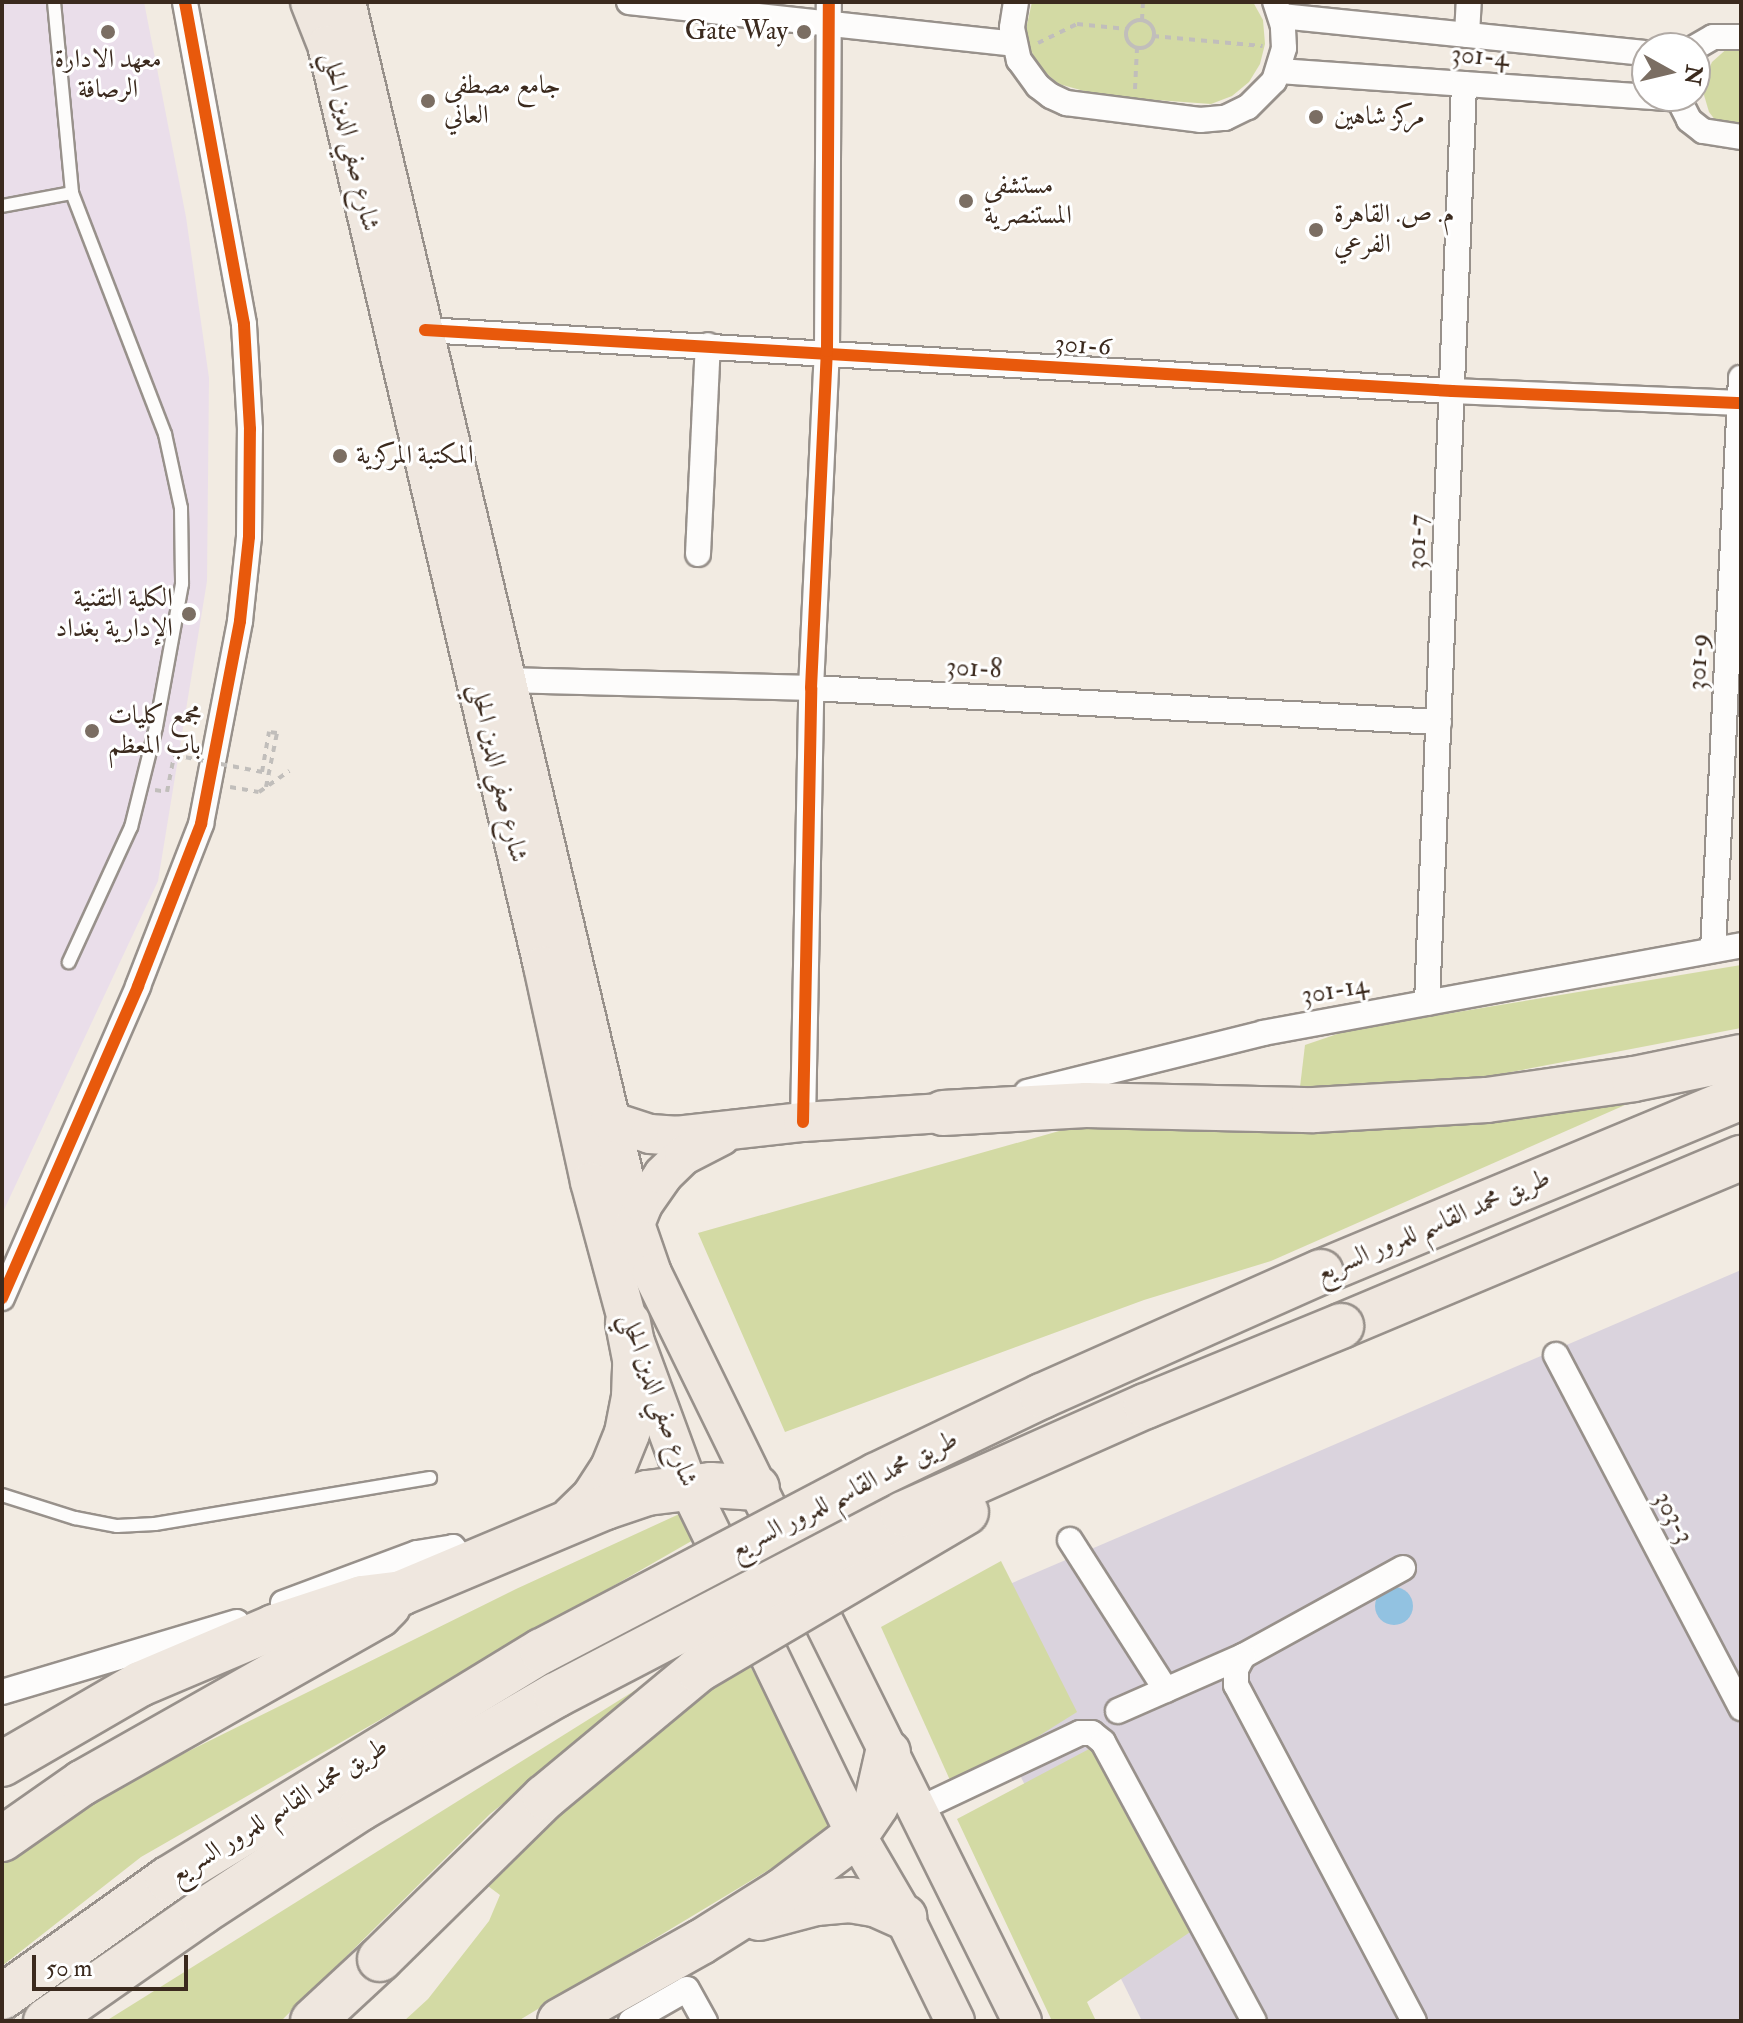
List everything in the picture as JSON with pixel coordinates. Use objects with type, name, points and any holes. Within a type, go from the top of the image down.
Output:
[{"type":"highway","points":[[943,1113],[1086,1105],[1314,1110],[1487,1100],[1634,1079],[1741,1057]]},
{"type":"highway","name":"طريق محمد القاسم للمرور السريع","points":[[2,1997],[168,1879],[542,1651],[877,1475],[1042,1396],[1321,1272],[1741,1097]]},
{"type":"highway","name":"طريق محمد القاسم للمرور السريع","points":[[46,2021],[202,1912],[361,1808],[556,1695],[903,1514],[1146,1406],[1741,1158]]},
{"type":"highway","points":[[567,1524],[593,1499],[613,1468],[627,1433],[634,1397],[635,1359],[628,1323]]},
{"type":"highway","points":[[313,2021],[545,1797],[698,1670],[1146,1406]]},
{"type":"highway","points":[[2,1764],[153,1678],[274,1627],[362,1598],[401,1593],[647,1493],[688,1486],[762,1497]]},
{"type":"highway","points":[[2,1839],[82,1783],[379,1615],[401,1593]]},
{"type":"highway","points":[[560,2021],[701,1942],[782,1891],[856,1835],[876,1805],[885,1779],[888,1752]]},
{"type":"highway","points":[[701,1942],[773,1912],[816,1903],[850,1900],[877,1905],[904,1917]]},
{"type":"main road","name":"شارع صفي الدين الحلي","points":[[310,2],[327,45],[543,966],[590,1182],[628,1323],[688,1486],[712,1535]]},
{"type":"main road","name":"شارع صفي الدين الحلي","points":[[346,2],[635,1224],[652,1273],[762,1497]]},
{"type":"main road","points":[[610,1121],[663,1135],[727,1133],[803,1122],[943,1113]]},
{"type":"main road","points":[[628,1323],[626,1262],[643,1204],[663,1175],[684,1155],[727,1133]]},
{"type":"main road","points":[[820,1614],[1022,2021]]},
{"type":"main road","points":[[766,1649],[856,1835],[904,1917],[955,2021]]},
{"type":"street","points":[[2,1298],[9,1269],[138,986],[201,824],[211,785],[240,621],[249,537],[250,429],[244,324],[185,2]]},
{"type":"street","points":[[629,2],[828,12],[1015,49]]},
{"type":"street","points":[[1016,2],[1012,28],[1015,49],[1027,74],[1051,96],[1066,103],[1200,120],[1225,118],[1257,101],[1282,60],[1278,9]]},
{"type":"street","points":[[1467,35],[1469,2]]},
{"type":"street","name":"301-4","points":[[1278,9],[1467,35],[1631,51]]},
{"type":"street","points":[[803,1122],[811,688],[827,351],[828,12]]},
{"type":"street","points":[[1711,38],[1741,37]]},
{"type":"street","name":"301-4","points":[[1282,60],[1464,84],[1631,95]]},
{"type":"street","name":"301-7","points":[[1427,1003],[1464,84]]},
{"type":"street","points":[[1685,112],[1689,120],[1703,131],[1741,137]]},
{"type":"street","name":"301-6","points":[[425,330],[827,351],[1452,391],[1740,403]]},
{"type":"street","points":[[698,554],[708,345]]},
{"type":"street","name":"301-9","points":[[1713,950],[1741,378]]},
{"type":"street","name":"301-8","points":[[507,680],[811,688],[1439,722]]},
{"type":"street","name":"301-14","points":[[943,1113],[1263,1033],[1741,945]]},
{"type":"street","name":"303-3","points":[[1556,1355],[1741,1708]]},
{"type":"street","points":[[1070,1540],[1166,1690]]},
{"type":"street","points":[[2,1692],[228,1626],[417,1553],[453,1547],[466,1564]]},
{"type":"street","points":[[1118,1711],[1243,1656],[1403,1568]]},
{"type":"street","points":[[1243,1656],[1236,1669],[1236,1685],[1414,2021]]},
{"type":"street","points":[[917,1810],[1080,1733],[1092,1733],[1103,1742],[1254,2021]]},
{"type":"street","points":[[631,2021],[687,1989],[705,2021]]},
{"type":"lane","points":[[54,2],[72,193],[165,434],[181,508],[182,584],[156,727],[131,827],[69,962]]},
{"type":"lane","points":[[2,206],[72,193]]},
{"type":"lane","points":[[2,1495],[75,1518],[117,1526],[142,1525],[430,1478]]},
{"type":"path","points":[[1142,20],[1143,2]]},
{"type":"path","points":[[1142,20],[1152,27],[1153,36],[1147,45],[1137,48],[1128,42],[1127,29],[1134,22],[1142,20]]},
{"type":"path","points":[[1015,49],[1077,24],[1127,29]]},
{"type":"path","points":[[1153,36],[1282,60]]},
{"type":"path","points":[[1134,113],[1137,48]]},
{"type":"path","points":[[167,792],[174,755],[262,772],[269,732],[277,733],[266,787]]},
{"type":"path","points":[[211,785],[259,792],[289,771]]},
{"type":"shaded area","name":"مجمع كليات باب المعظم","points":[[2,2],[144,2],[186,217],[209,378],[207,581],[158,881],[2,1214]]},
{"type":"shaded area","points":[[1741,1270],[1741,2021],[1142,2021],[940,1614]]},
{"type":"green space","points":[[1032,2],[1253,2],[1263,20],[1265,44],[1260,64],[1249,82],[1232,96],[1211,104],[1102,96],[1059,84],[1042,70],[1031,51],[1026,29]]},
{"type":"green space","points":[[1730,46],[1741,47],[1741,127],[1719,125],[1709,112],[1712,62]]},
{"type":"green space","points":[[1741,965],[1741,1028],[1485,1077],[1300,1087],[1305,1045],[1349,1030]]},
{"type":"green space","points":[[1650,1094],[1271,1261],[1144,1300],[785,1432],[698,1233],[1105,1118]]},
{"type":"green space","points":[[688,1510],[695,1539],[141,1857],[2,1966],[2,1864],[12,1851],[90,1800],[516,1589]]},
{"type":"green space","points":[[1001,1561],[1077,1712],[954,1789],[881,1627]]},
{"type":"green space","points":[[749,1664],[835,1830],[518,2021],[404,2021],[428,1999],[489,1921],[500,1895],[488,1886],[616,1761],[716,1681]]},
{"type":"green space","points":[[650,1681],[597,1729],[490,1814],[281,2021],[106,2021]]},
{"type":"green space","points":[[1091,1748],[1199,1926],[1087,2002],[1096,2021],[1052,2021],[957,1819]]},
{"type":"water","points":[[1394,1587],[1407,1593],[1413,1606],[1407,1619],[1394,1625],[1381,1619],[1375,1606],[1381,1593]]},
{"type":"cycle path","points":[[2,1298],[138,986],[201,824],[240,621],[249,537],[250,429],[244,324],[185,2]]},
{"type":"cycle path","points":[[803,1122],[811,688],[827,351],[829,2]]},
{"type":"cycle path","points":[[425,330],[1452,391],[1741,403]]},
{"type":"place","name":"معهد الادارة الرصافة","points":[[108,32]]},
{"type":"place","name":"Gate Way","points":[[804,32]]},
{"type":"place","name":"جامع مصطفى العاني","points":[[428,101]]},
{"type":"place","name":"مركز شاهين","points":[[1316,117]]},
{"type":"place","name":"مستشفى المستنصرية","points":[[966,201]]},
{"type":"place","name":"م. ص. القاهرة الفرعي","points":[[1316,230]]},
{"type":"place","name":"المكتبة المركزية","points":[[340,456]]},
{"type":"place","name":"الكلية التقنية الإدارية بغداد","points":[[189,614]]},
{"type":"place","name":"مجمع كليات باب المعظم","points":[[92,731]]}]
